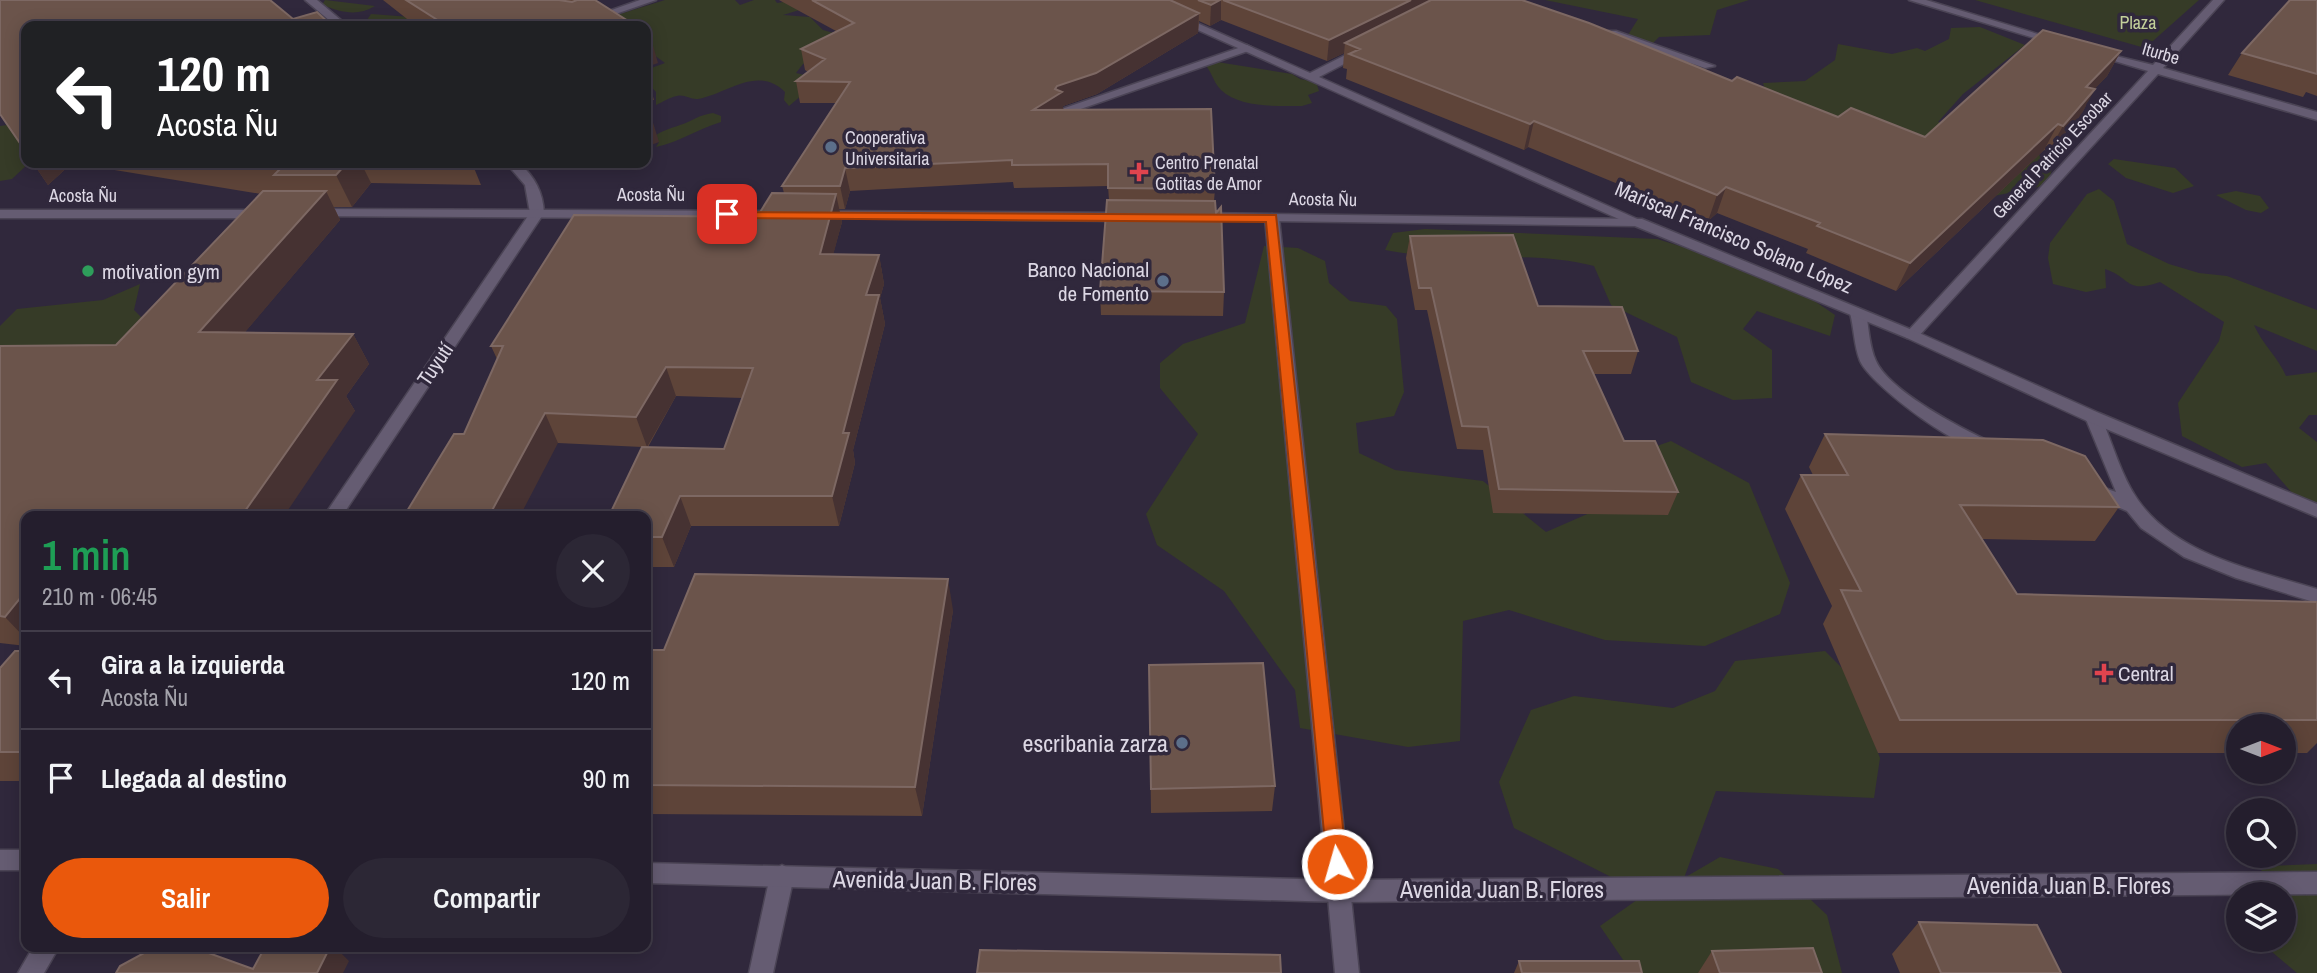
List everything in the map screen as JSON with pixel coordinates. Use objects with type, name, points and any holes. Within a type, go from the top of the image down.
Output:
[{"type":"street","points":[[310,0],[337,21]]},
{"type":"street","points":[[586,21],[651,0]]},
{"type":"street","name":"Mariscal Francisco Solano López","points":[[1136,0],[1637,222],[1912,335],[2093,417],[2317,511]]},
{"type":"street","points":[[1914,0],[2067,44]]},
{"type":"street","name":"General Patricio Escobar","points":[[1912,335],[2219,0]]},
{"type":"street","points":[[1604,31],[1709,66]]},
{"type":"street","points":[[1312,76],[1374,44]]},
{"type":"street","points":[[1065,110],[1247,48]]},
{"type":"street","name":"Iturbe","points":[[2079,48],[2317,116]]},
{"type":"street","points":[[518,168],[527,175],[537,193],[537,213]]},
{"type":"street","name":"Acosta Ñu","points":[[303,213],[1147,217]]},
{"type":"street","name":"Tuyutí","points":[[336,511],[537,213]]},
{"type":"street","name":"Acosta Ñu","points":[[0,214],[275,214]]},
{"type":"street","name":"Acosta Ñu","points":[[1188,217],[1637,222]]},
{"type":"street","points":[[1272,218],[1347,973]]},
{"type":"street","points":[[1858,313],[1868,361],[1881,379],[1953,431],[2004,454]]},
{"type":"street","points":[[2093,417],[2132,506],[2154,530],[2184,550],[2317,596]]},
{"type":"street","points":[[2081,485],[2132,506]]},
{"type":"street","points":[[2292,588],[2311,617]]},
{"type":"street","points":[[0,860],[21,860]]},
{"type":"street","name":"Avenida Juan B. Flores","points":[[651,873],[1340,891],[2317,883]]},
{"type":"street","points":[[761,973],[782,876]]},
{"type":"street","points":[[30,973],[44,952]]},
{"type":"green space","points":[[325,0],[375,6],[349,12],[322,5]]},
{"type":"green space","points":[[665,0],[735,0],[740,5],[754,0],[775,0],[777,3],[796,0],[806,8],[783,15],[810,17],[823,30],[851,38],[803,64],[796,73],[821,79],[789,106],[784,100],[785,92],[764,81],[743,83],[698,99],[672,97],[656,105],[656,92],[651,86],[651,68],[665,63],[651,53],[651,21],[597,21]]},
{"type":"green space","points":[[1545,0],[1749,0],[1717,10],[1710,35],[1659,37],[1652,44],[1628,35],[1638,19]]},
{"type":"green space","name":"Plaza","points":[[1975,0],[2199,0],[2145,48]]},
{"type":"green space","points":[[371,14],[411,17],[413,21],[366,21]]},
{"type":"green space","points":[[1980,27],[2025,45],[1963,94],[1938,122],[2054,160],[2048,185],[1994,196],[1770,105],[1763,83],[1805,81],[1835,60],[1838,44],[1892,54],[1917,48],[1925,51],[1949,39],[1951,28]]},
{"type":"green space","points":[[1211,61],[1292,74],[1300,79],[1316,82],[1319,91],[1308,95],[1312,103],[1302,106],[1248,103],[1221,90],[1203,63]]},
{"type":"green space","points":[[713,113],[721,116],[721,122],[656,147],[659,142],[653,137]]},
{"type":"green space","points":[[21,123],[21,168],[24,168],[12,179],[0,181],[0,126]]},
{"type":"green space","points":[[2114,159],[2175,168],[2194,186],[2173,193],[2126,178],[2108,164]]},
{"type":"green space","points":[[2099,189],[2114,201],[2127,244],[2169,264],[2199,273],[2227,276],[2317,310],[2317,351],[2254,325],[2286,376],[2317,372],[2317,415],[2309,415],[2299,428],[2317,442],[2317,508],[2293,494],[2266,463],[2242,467],[2182,436],[2178,403],[2219,341],[2224,322],[2160,282],[2134,286],[2105,269],[2106,288],[2086,292],[2053,284],[2048,258],[2050,243],[2087,194]]},
{"type":"green space","points":[[2236,191],[2260,196],[2269,208],[2261,213],[2246,210],[2216,195]]},
{"type":"green space","points":[[1425,229],[1657,239],[1778,276],[1835,315],[1830,336],[1757,311],[1743,329],[1772,350],[1772,398],[1733,400],[1691,382],[1677,337],[1611,305],[1594,266],[1542,258],[1438,256],[1385,250],[1393,233]]},
{"type":"green space","points":[[1264,246],[1298,248],[1325,261],[1329,283],[1350,301],[1386,306],[1397,319],[1404,392],[1394,416],[1356,423],[1359,453],[1395,470],[1483,481],[1546,532],[1615,502],[1640,452],[1671,441],[1749,483],[1790,583],[1780,614],[1705,646],[1605,640],[1509,610],[1463,621],[1460,741],[1408,747],[1300,728],[1295,690],[1224,591],[1157,545],[1146,514],[1198,434],[1160,388],[1160,363],[1183,344],[1245,323]]},
{"type":"green space","points":[[140,284],[134,310],[151,327],[128,351],[0,380],[0,326],[17,309],[103,300]]},
{"type":"green space","points":[[1825,651],[1848,674],[1880,758],[1874,798],[1716,791],[1684,878],[1720,857],[1778,869],[1827,915],[1842,973],[1632,973],[1600,926],[1641,897],[1625,884],[1514,828],[1499,782],[1531,710],[1574,696],[1673,708],[1715,691],[1735,661]]},
{"type":"green space","points":[[2317,864],[2317,973],[2297,973],[2272,952],[2296,952],[2296,882],[2247,882],[2265,868],[2296,868],[2296,865]]},
{"type":"building","points":[[0,0],[270,0],[293,19],[317,12],[327,21],[21,21],[21,145],[0,114]]},
{"type":"building","points":[[406,0],[595,0],[628,21],[439,21]]},
{"type":"building","points":[[812,0],[1170,0],[1199,13],[1096,73],[1057,86],[1055,89],[1062,92],[1033,110],[1211,109],[1215,189],[1108,188],[1108,164],[1012,165],[1012,160],[845,168],[840,186],[782,186],[850,82],[796,81],[825,59],[801,49],[854,23]]},
{"type":"building","points":[[1198,0],[1220,0],[1211,5]]},
{"type":"building","points":[[1223,0],[1411,0],[1329,40]]},
{"type":"building","points":[[1431,0],[1522,0],[1589,23],[1732,81],[1737,77],[1838,117],[1851,108],[1925,137],[2043,30],[2121,51],[2086,87],[2095,89],[2063,126],[2058,124],[1910,263],[1817,226],[1820,223],[1726,187],[1717,195],[1534,121],[1530,124],[1349,54],[1360,49],[1345,43]]},
{"type":"building","points":[[2290,0],[2317,0],[2317,74],[2242,53]]},
{"type":"building","points":[[281,168],[342,168],[336,175],[274,175]]},
{"type":"building","points":[[263,191],[326,191],[199,332],[353,334],[317,380],[337,380],[245,511],[21,511],[21,597],[5,617],[0,616],[0,346],[116,345]]},
{"type":"building","points":[[772,193],[836,194],[820,254],[879,255],[866,295],[879,295],[843,433],[849,433],[832,496],[680,496],[662,537],[651,537],[651,511],[611,511],[642,447],[724,449],[753,368],[666,367],[636,417],[545,413],[492,511],[407,511],[454,434],[464,434],[503,346],[491,346],[574,215],[757,217]]},
{"type":"building","points":[[1107,200],[1215,201],[1216,213],[1221,207],[1224,292],[1100,291]]},
{"type":"building","points":[[1513,235],[1538,306],[1622,307],[1638,351],[1583,351],[1624,441],[1655,441],[1678,492],[1499,489],[1488,427],[1462,426],[1431,288],[1419,288],[1410,236]]},
{"type":"building","points":[[1825,434],[2043,440],[2085,456],[2119,507],[1960,505],[2017,594],[2317,602],[2317,720],[2296,720],[2296,714],[2226,714],[2226,720],[1900,720],[1841,590],[1861,591],[1801,475],[1848,475]]},
{"type":"building","points":[[695,574],[948,579],[915,787],[651,785],[651,650],[664,650]]},
{"type":"building","points":[[15,651],[21,651],[21,752],[0,752],[0,668]]},
{"type":"building","points":[[1263,663],[1275,786],[1151,789],[1149,665]]},
{"type":"building","points":[[1919,922],[2037,925],[2061,973],[1941,973]]},
{"type":"building","points":[[1813,948],[1822,973],[1720,973],[1712,951]]},
{"type":"building","points":[[980,950],[1280,955],[1281,973],[977,973]]},
{"type":"building","points":[[146,952],[206,952],[253,969],[262,952],[328,952],[317,973],[116,973],[120,966]]},
{"type":"building","points":[[1519,961],[1639,961],[1642,973],[1522,973]]},
{"type":"place","name":"Cooperativa Universitaria","points":[[831,147]]},
{"type":"place","name":"Centro Prenatal Gotitas de Amor","points":[[1139,172]]},
{"type":"place","name":"motivation gym","points":[[88,271]]},
{"type":"place","name":"Banco Nacional de Fomento","points":[[1163,281]]},
{"type":"place","name":"Central","points":[[2104,673]]},
{"type":"place","name":"escribania zarza","points":[[1182,743]]},
{"type":"route","points":[[727,214],[1272,218],[1337,864]]}]
